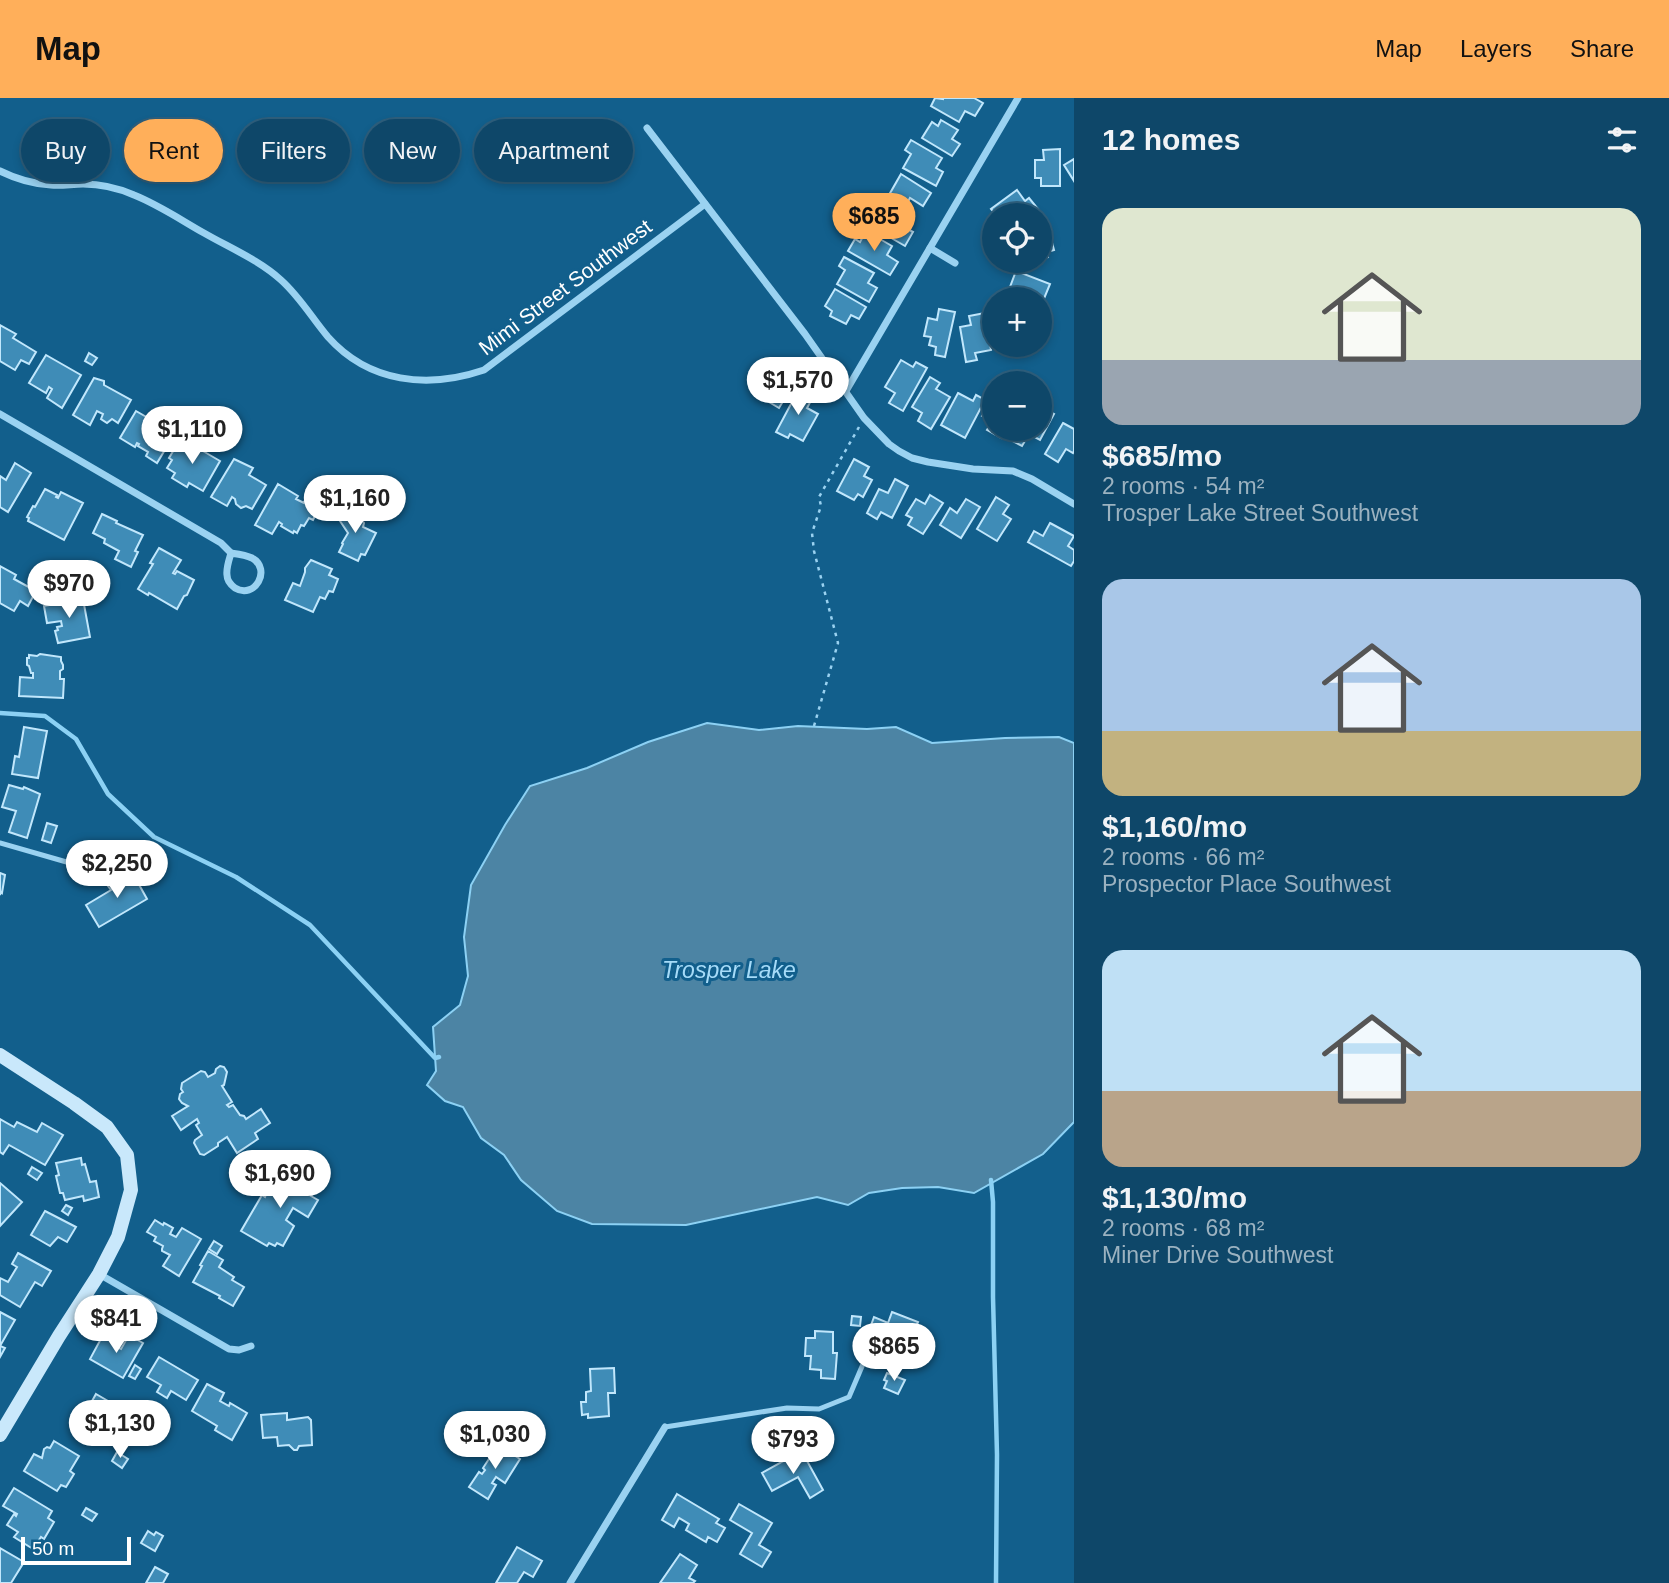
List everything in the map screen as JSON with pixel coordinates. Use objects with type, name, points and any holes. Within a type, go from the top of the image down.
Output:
[{"type":"street","points":[[846,391],[1018,98]]},
{"type":"street","points":[[648,128],[805,334],[864,418],[889,444],[912,458],[928,462],[973,470],[1013,471],[1073,501]]},
{"type":"street","name":"Mimi Street Southwest","points":[[0,171],[48,185],[82,184],[109,187],[145,200],[266,268],[302,301],[331,340],[355,360],[380,373],[428,381],[458,378],[484,370],[705,204]]},
{"type":"street","points":[[930,248],[955,263]]},
{"type":"street","points":[[0,414],[221,543],[231,553],[248,556],[258,563],[261,574],[253,588],[243,591],[229,582],[227,572],[231,553]]},
{"type":"street","points":[[0,1055],[107,1128],[127,1155],[131,1190],[118,1237],[99,1274],[58,1336],[0,1435]]},
{"type":"street","points":[[99,1274],[229,1349],[239,1350],[251,1346]]},
{"type":"street","points":[[570,1583],[664,1427]]},
{"type":"lane","points":[[0,843],[70,863],[76,866],[87,880]]},
{"type":"lane","points":[[664,1427],[787,1408],[819,1409],[849,1397],[869,1350]]},
{"type":"path","points":[[814,726],[838,643],[814,551],[812,533],[821,506],[820,497],[864,418]]},
{"type":"water","name":"Trosper Lake","points":[[707,723],[759,730],[798,726],[867,729],[896,727],[932,743],[1059,737],[1074,743],[1074,1122],[1043,1154],[974,1193],[938,1187],[902,1188],[869,1193],[848,1205],[817,1197],[686,1225],[592,1224],[557,1211],[521,1180],[504,1155],[481,1138],[463,1107],[445,1101],[427,1085],[436,1071],[433,1027],[460,1005],[468,976],[464,937],[471,885],[530,786],[587,768],[648,742]]},
{"type":"building","points":[[935,98],[974,98],[983,103],[975,116],[965,111],[959,122],[931,106]]},
{"type":"building","points":[[941,120],[958,130],[952,139],[960,144],[952,156],[922,138],[932,122],[938,126]]},
{"type":"building","points":[[911,140],[942,158],[936,168],[943,172],[936,186],[903,168],[911,154],[905,150]]},
{"type":"building","points":[[1060,149],[1060,186],[1041,186],[1041,178],[1035,178],[1035,160],[1044,160],[1043,150]]},
{"type":"building","points":[[1074,159],[1074,181],[1064,165]]},
{"type":"building","points":[[901,174],[931,193],[923,206],[910,198],[906,205],[889,195]]},
{"type":"building","points":[[1017,190],[1025,201],[1029,198],[1033,203],[999,203]]},
{"type":"building","points":[[881,200],[908,216],[902,226],[913,232],[905,246],[862,221],[869,209],[874,212]]},
{"type":"building","points":[[866,231],[892,246],[887,255],[898,262],[890,275],[848,251],[855,239],[860,242]]},
{"type":"building","points":[[844,257],[874,273],[868,283],[877,288],[869,302],[837,284],[845,270],[839,266]]},
{"type":"building","points":[[1015,273],[1050,284],[1049,287],[1010,287]]},
{"type":"building","points":[[835,289],[866,307],[859,319],[851,315],[846,324],[830,316],[832,311],[825,306]]},
{"type":"building","points":[[939,309],[955,312],[945,357],[935,355],[936,347],[929,345],[931,337],[924,336],[928,318],[937,320]]},
{"type":"building","points":[[982,314],[982,352],[975,353],[977,360],[966,362],[960,327],[971,325],[969,316]]},
{"type":"building","points":[[0,325],[16,334],[13,338],[36,352],[29,364],[21,360],[15,370],[0,361]]},
{"type":"building","points":[[89,353],[97,358],[92,365],[85,361]]},
{"type":"building","points":[[46,355],[81,375],[62,408],[47,398],[52,389],[49,387],[46,393],[29,383]]},
{"type":"building","points":[[901,360],[913,367],[916,362],[927,368],[903,411],[889,403],[895,393],[885,387]]},
{"type":"building","points":[[781,363],[792,370],[784,383],[791,388],[779,408],[759,396]]},
{"type":"building","points":[[930,377],[940,383],[936,389],[950,397],[931,429],[918,421],[922,413],[912,407]]},
{"type":"building","points":[[94,378],[104,381],[104,385],[131,400],[118,423],[112,419],[107,423],[101,419],[103,414],[97,411],[90,425],[73,415]]},
{"type":"building","points":[[799,389],[813,397],[807,408],[818,414],[803,441],[790,434],[788,438],[776,432]]},
{"type":"building","points":[[958,393],[973,401],[976,395],[982,398],[982,406],[965,438],[941,425]]},
{"type":"building","points":[[136,411],[175,433],[157,463],[146,456],[148,452],[138,446],[139,444],[135,447],[120,438]]},
{"type":"building","points":[[1063,423],[1074,429],[1074,451],[1073,453],[1066,449],[1058,462],[1045,454]]},
{"type":"building","points":[[184,440],[220,461],[203,491],[189,483],[187,487],[172,478],[175,473],[167,468],[175,448],[178,450]]},
{"type":"building","points":[[234,459],[253,468],[249,475],[266,485],[252,509],[246,506],[241,508],[232,497],[227,506],[211,497]]},
{"type":"building","points":[[854,459],[869,467],[864,476],[872,480],[863,497],[858,494],[854,500],[837,491]]},
{"type":"building","points":[[15,463],[31,473],[8,512],[0,507],[0,476],[6,480]]},
{"type":"building","points":[[895,479],[908,486],[892,518],[881,512],[877,519],[867,513],[879,489],[888,493]]},
{"type":"building","points":[[278,484],[298,496],[296,499],[304,503],[305,500],[319,508],[313,520],[309,518],[297,533],[281,526],[279,522],[272,534],[255,525]]},
{"type":"building","points":[[45,489],[58,498],[61,492],[83,503],[64,540],[28,521],[27,517]]},
{"type":"building","points":[[930,495],[943,503],[923,534],[908,525],[912,518],[906,515],[916,499],[925,504]]},
{"type":"building","points":[[996,497],[1009,505],[1003,514],[1011,519],[997,541],[977,529]]},
{"type":"building","points":[[966,499],[980,507],[961,538],[940,525],[950,508],[957,513]]},
{"type":"building","points":[[353,507],[364,523],[363,527],[376,533],[365,555],[361,554],[358,561],[339,552],[348,533],[338,518]]},
{"type":"building","points":[[102,514],[143,535],[131,567],[115,559],[119,551],[93,533]]},
{"type":"building","points":[[1050,523],[1074,536],[1068,546],[1074,550],[1071,566],[1028,542],[1034,531],[1043,536]]},
{"type":"building","points":[[159,548],[181,560],[173,573],[177,571],[194,580],[177,609],[138,589]]},
{"type":"building","points":[[311,560],[332,569],[329,575],[338,579],[333,592],[329,591],[325,599],[320,597],[313,612],[285,600],[293,583],[300,586],[305,568]]},
{"type":"building","points":[[0,566],[16,575],[14,579],[36,591],[28,606],[20,601],[14,611],[0,603]]},
{"type":"building","points":[[61,566],[68,570],[64,577],[57,573]]},
{"type":"building","points":[[83,599],[90,637],[58,643],[55,631],[62,626],[61,621],[47,623],[44,606]]},
{"type":"building","points":[[29,655],[61,657],[63,698],[19,696],[20,677],[33,678],[27,658]]},
{"type":"building","points":[[24,727],[47,731],[38,778],[12,774],[15,756],[19,757]]},
{"type":"building","points":[[9,785],[23,789],[24,787],[40,794],[27,838],[9,832],[16,811],[2,807]]},
{"type":"building","points":[[47,823],[57,826],[51,843],[42,840]]},
{"type":"building","points":[[132,872],[147,899],[99,927],[86,905],[111,890],[108,886]]},
{"type":"building","points":[[0,873],[5,875],[0,895]]},
{"type":"building","points":[[220,1066],[227,1072],[222,1086],[232,1102],[227,1105],[233,1105],[246,1119],[261,1109],[270,1123],[255,1133],[258,1139],[237,1153],[227,1137],[204,1155],[200,1154],[194,1143],[202,1135],[196,1125],[199,1123],[197,1119],[181,1130],[172,1116],[188,1106],[179,1099],[183,1092],[182,1083],[201,1071],[208,1077]]},
{"type":"building","points":[[0,1119],[14,1127],[17,1122],[37,1132],[42,1123],[63,1135],[45,1165],[9,1145],[3,1154],[0,1152]]},
{"type":"building","points":[[81,1158],[90,1182],[96,1181],[99,1197],[84,1201],[83,1196],[65,1200],[63,1193],[60,1193],[56,1163]]},
{"type":"building","points":[[32,1167],[42,1173],[37,1180],[28,1174]]},
{"type":"building","points":[[292,1169],[306,1177],[304,1182],[316,1189],[311,1196],[318,1200],[308,1217],[293,1208],[286,1220],[294,1226],[283,1246],[269,1243],[267,1246],[241,1231],[262,1195],[265,1197],[267,1192],[269,1193],[279,1177],[285,1181]]},
{"type":"building","points":[[0,1183],[22,1202],[0,1226]]},
{"type":"building","points":[[66,1205],[72,1208],[68,1215],[62,1211]]},
{"type":"building","points":[[45,1211],[76,1227],[67,1242],[58,1237],[50,1246],[31,1235]]},
{"type":"building","points":[[155,1220],[173,1228],[170,1234],[176,1237],[182,1228],[201,1239],[179,1276],[163,1266],[170,1255],[162,1251],[163,1246],[154,1241],[156,1237],[147,1232]]},
{"type":"building","points":[[214,1241],[222,1246],[217,1254],[209,1249]]},
{"type":"building","points":[[208,1251],[223,1260],[219,1267],[244,1287],[233,1306],[193,1282]]},
{"type":"building","points":[[18,1253],[51,1271],[42,1286],[35,1282],[20,1307],[0,1295],[0,1278],[8,1282],[17,1267],[12,1264]]},
{"type":"building","points":[[0,1312],[15,1320],[0,1346]]},
{"type":"building","points":[[892,1312],[918,1322],[908,1347],[882,1336],[878,1347],[865,1342],[874,1317],[888,1323]]},
{"type":"building","points":[[852,1316],[861,1317],[860,1326],[851,1325]]},
{"type":"building","points":[[815,1331],[833,1332],[833,1353],[837,1353],[835,1379],[821,1378],[821,1370],[810,1369],[811,1356],[805,1356],[806,1338],[815,1338]]},
{"type":"building","points":[[103,1335],[117,1342],[115,1346],[121,1349],[129,1335],[143,1343],[123,1378],[90,1359]]},
{"type":"building","points":[[159,1357],[198,1380],[186,1400],[171,1391],[167,1398],[157,1392],[161,1385],[147,1377]]},
{"type":"building","points":[[135,1365],[141,1369],[135,1379],[129,1376]]},
{"type":"building","points":[[614,1368],[615,1393],[608,1393],[609,1416],[588,1418],[588,1414],[582,1415],[581,1402],[586,1402],[586,1392],[591,1391],[590,1369]]},
{"type":"building","points":[[887,1373],[905,1380],[898,1394],[884,1388]]},
{"type":"building","points":[[207,1384],[224,1393],[220,1401],[229,1406],[230,1403],[247,1413],[232,1440],[215,1430],[217,1426],[192,1411]]},
{"type":"building","points":[[96,1394],[125,1411],[106,1444],[73,1424],[81,1410],[95,1417],[96,1415],[87,1410]]},
{"type":"building","points":[[287,1413],[287,1420],[308,1417],[311,1420],[312,1445],[299,1446],[294,1450],[289,1445],[278,1446],[277,1437],[263,1438],[261,1415]]},
{"type":"building","points":[[54,1441],[79,1456],[70,1471],[74,1474],[66,1487],[61,1485],[57,1491],[24,1471],[34,1454],[42,1458],[44,1449],[50,1448]]},
{"type":"building","points":[[498,1445],[520,1459],[505,1483],[496,1477],[492,1483],[496,1485],[488,1499],[469,1487],[479,1472],[482,1474],[485,1470],[483,1468]]},
{"type":"building","points":[[117,1452],[128,1459],[122,1468],[112,1461]]},
{"type":"building","points":[[789,1458],[793,1466],[806,1459],[823,1490],[810,1498],[798,1477],[772,1491],[762,1473]]},
{"type":"building","points":[[14,1488],[52,1511],[48,1518],[54,1522],[44,1539],[41,1537],[33,1549],[14,1537],[18,1532],[7,1525],[14,1514],[17,1514],[3,1506]]},
{"type":"building","points":[[677,1494],[719,1519],[716,1523],[725,1528],[717,1542],[708,1537],[706,1542],[686,1530],[689,1524],[679,1518],[674,1527],[662,1520]]},
{"type":"building","points":[[739,1504],[772,1523],[759,1545],[771,1552],[762,1567],[740,1554],[752,1533],[730,1520]]},
{"type":"building","points":[[86,1508],[97,1514],[92,1521],[82,1515]]},
{"type":"building","points":[[148,1531],[163,1536],[155,1551],[141,1543]]},
{"type":"building","points":[[517,1547],[542,1561],[533,1577],[524,1572],[517,1583],[496,1583]]},
{"type":"building","points":[[0,1548],[24,1562],[11,1583],[0,1583]]},
{"type":"building","points":[[680,1554],[697,1565],[689,1578],[695,1581],[660,1583]]},
{"type":"building","points":[[155,1567],[168,1574],[163,1583],[146,1583]]},
{"type":"waterway","points":[[0,713],[45,716],[76,739],[108,794],[154,837],[236,877],[310,925],[435,1058],[439,1057]]},
{"type":"waterway","points":[[991,1180],[997,1455],[996,1583]]}]
